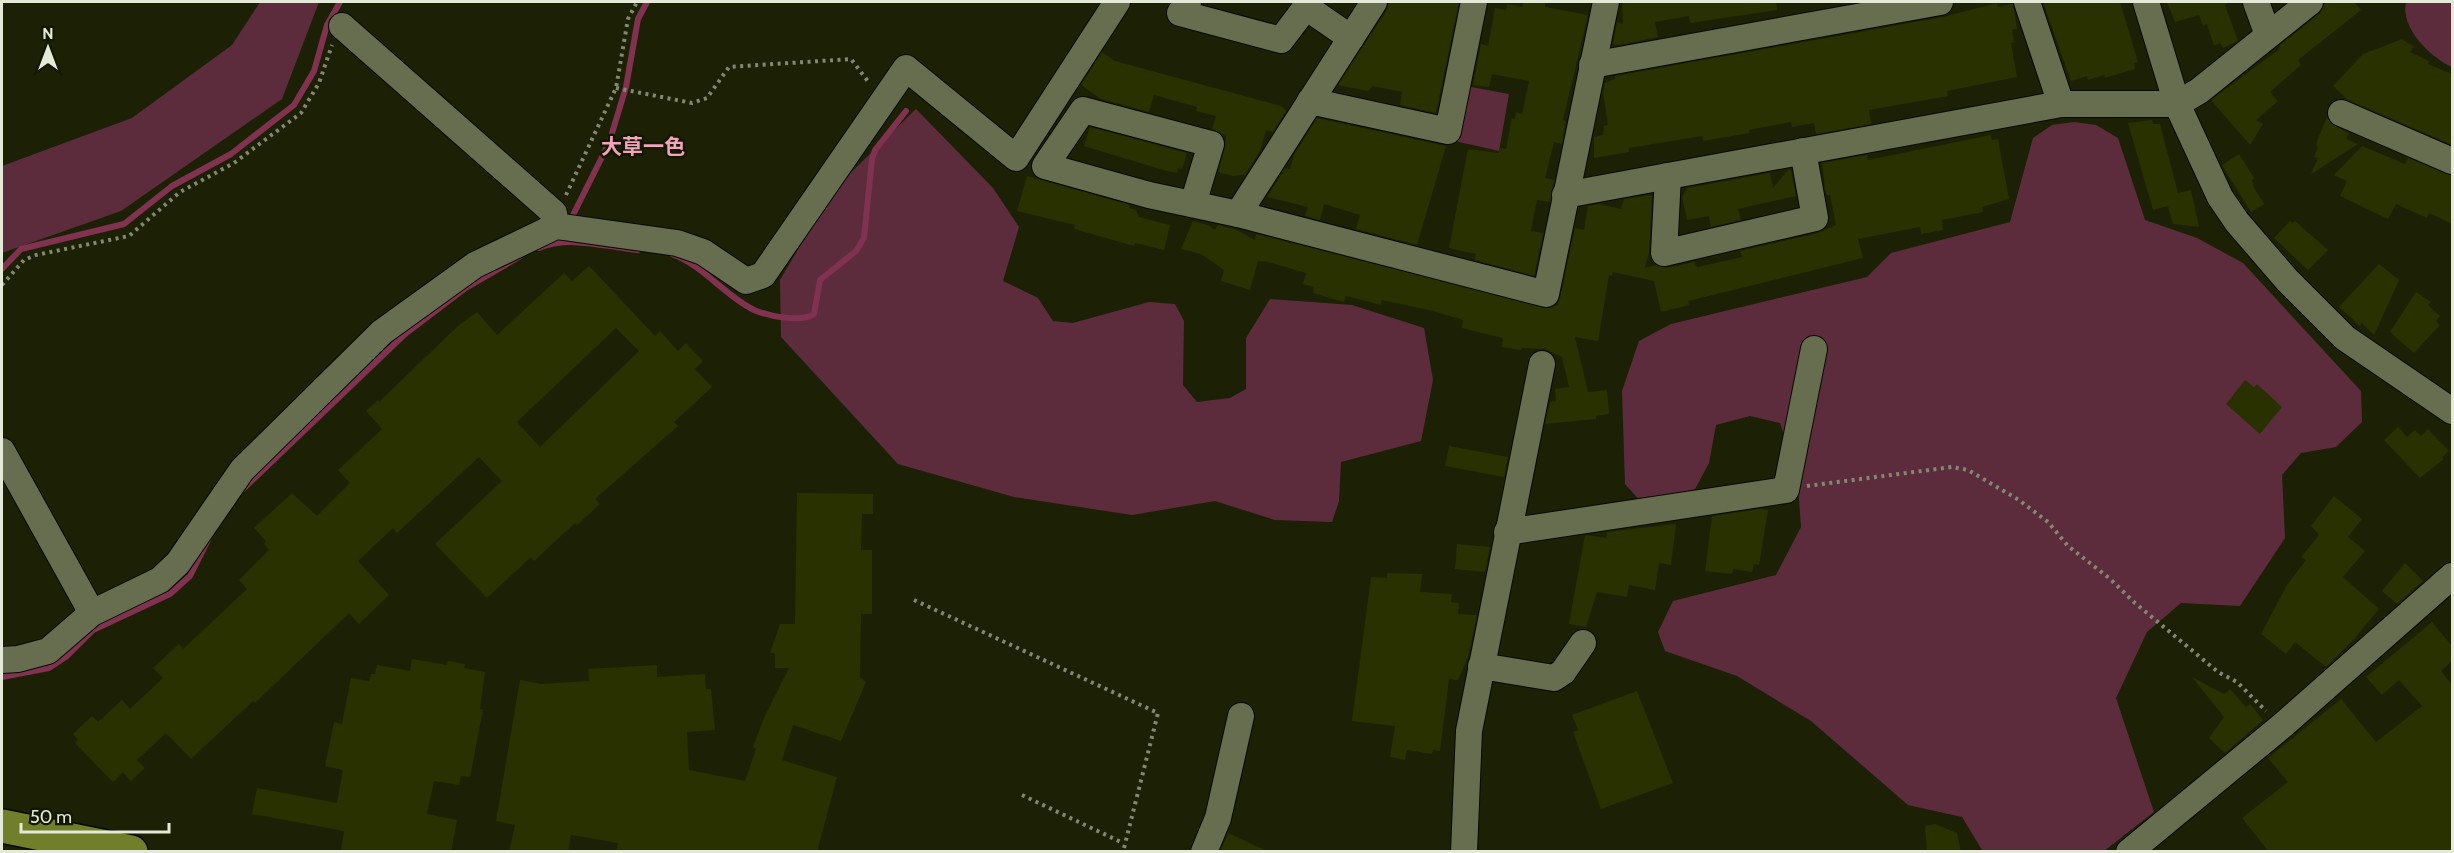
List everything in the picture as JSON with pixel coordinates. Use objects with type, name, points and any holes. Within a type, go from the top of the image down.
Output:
[{"type":"main road","points":[[2,826],[131,852]]},
{"type":"street","points":[[342,26],[555,219],[677,243],[703,252],[746,281],[763,275],[906,68],[1016,158],[1117,2]]},
{"type":"street","points":[[1188,2],[1180,13],[1281,40],[1308,4],[1350,38]]},
{"type":"street","points":[[1238,214],[1374,2]]},
{"type":"street","points":[[1310,101],[1448,131],[1474,2]]},
{"type":"street","points":[[1193,204],[1211,144],[1083,110],[1045,166],[1149,195],[1238,214],[1546,294],[1606,2]]},
{"type":"street","points":[[1592,65],[1940,2]]},
{"type":"street","points":[[2027,2],[2061,104]]},
{"type":"street","points":[[2146,2],[2177,104],[2220,197],[2261,251],[2345,338],[2452,411]]},
{"type":"street","points":[[2256,2],[2268,35]]},
{"type":"street","points":[[1565,195],[2061,104],[2177,104],[2199,91],[2310,2]]},
{"type":"street","points":[[2341,113],[2452,161]]},
{"type":"street","points":[[1668,176],[1664,253],[1815,218],[1803,151]]},
{"type":"street","points":[[2,660],[18,659],[48,651],[92,613],[160,580],[178,563],[242,470],[382,332],[475,265],[555,219]]},
{"type":"street","points":[[1507,532],[1786,490],[1814,349]]},
{"type":"street","points":[[1464,852],[1469,731],[1542,364]]},
{"type":"street","points":[[2,451],[92,613]]},
{"type":"street","points":[[2129,852],[2283,725],[2452,576]]},
{"type":"street","points":[[1481,666],[1554,678],[1563,672],[1583,643]]},
{"type":"street","points":[[1204,852],[1218,818],[1241,716]]},
{"type":"path","points":[[555,219],[616,88],[628,20],[637,2]]},
{"type":"path","points":[[2,285],[24,260],[36,255],[129,236],[180,192],[234,163],[301,113],[319,83],[334,38],[342,26]]},
{"type":"path","points":[[616,88],[692,103],[706,98],[729,67],[851,59],[883,101]]},
{"type":"path","points":[[1786,490],[1952,467],[1968,470],[2019,500],[2048,522],[2068,546],[2218,672],[2238,682],[2283,725]]},
{"type":"path","points":[[914,600],[1158,713],[1123,852]]},
{"type":"path","points":[[1022,795],[1124,843]]},
{"type":"shaded area","points":[[260,2],[319,2],[282,99],[121,211],[2,253],[2,166],[132,118],[232,45]]},
{"type":"shaded area","points":[[2406,2],[2452,2],[2452,67],[2426,49],[2418,40],[2408,22],[2405,12]]},
{"type":"shaded area","points":[[1466,86],[1509,94],[1499,151],[1455,141]]},
{"type":"shaded area","points":[[916,109],[993,188],[1019,227],[1003,281],[1038,298],[1053,321],[1073,323],[1149,302],[1175,304],[1184,321],[1183,385],[1197,402],[1230,398],[1246,389],[1246,338],[1270,299],[1352,305],[1424,328],[1433,380],[1421,441],[1341,462],[1339,501],[1332,522],[1275,520],[1215,501],[1132,515],[1014,497],[898,464],[781,337],[780,280],[832,191]]},
{"type":"shaded area","points":[[2074,122],[2096,125],[2118,138],[2145,220],[2197,238],[2243,263],[2361,391],[2362,422],[2336,447],[2301,453],[2282,475],[2285,538],[2240,606],[2181,603],[2147,632],[2116,698],[2154,812],[2104,851],[1982,850],[1962,817],[1908,805],[1811,721],[1737,676],[1665,651],[1658,632],[1673,601],[1776,575],[1801,527],[1797,472],[1780,423],[1750,416],[1716,425],[1709,463],[1695,489],[1643,504],[1625,484],[1622,391],[1639,341],[1671,324],[1867,277],[1891,253],[2010,222],[2033,138],[2052,125]]},
{"type":"building","points":[[1389,2],[1459,2],[1436,113],[1400,105],[1402,92],[1373,86],[1368,91],[1338,85],[1387,10]]},
{"type":"building","points":[[1523,2],[1545,2],[1545,7],[1588,15],[1563,120],[1566,121],[1562,144],[1554,142],[1545,178],[1554,180],[1550,202],[1537,200],[1531,231],[1543,233],[1534,276],[1475,260],[1476,254],[1449,248],[1468,149],[1499,153],[1499,148],[1506,149],[1512,118],[1515,119],[1516,112],[1522,114],[1529,81],[1492,74],[1489,87],[1473,85],[1481,44],[1488,46],[1495,8],[1506,10],[1507,4],[1522,7]]},
{"type":"building","points":[[1622,2],[1776,2],[1777,10],[1690,23],[1689,16],[1655,22],[1658,37],[1619,45],[1613,44],[1617,22],[1623,24]]},
{"type":"building","points":[[2043,2],[2120,2],[2138,62],[2134,63],[2135,69],[2105,78],[2104,75],[2088,80],[2087,76],[2071,81]]},
{"type":"building","points":[[2167,2],[2230,2],[2225,5],[2238,41],[2223,48],[2220,43],[2214,46],[2207,24],[2203,26],[2199,15],[2175,22]]},
{"type":"building","points":[[2326,2],[2354,2],[2361,10],[2298,60],[2301,65],[2270,92],[2278,101],[2256,120],[2263,124],[2250,145],[2211,100],[2281,48],[2279,46],[2319,14]]},
{"type":"building","points":[[1997,3],[1998,7],[2013,4],[2017,29],[2012,30],[2014,42],[2011,43],[2017,77],[1947,91],[1948,96],[1869,110],[1871,124],[1816,134],[1814,123],[1792,127],[1791,122],[1749,130],[1750,133],[1703,141],[1702,136],[1629,148],[1629,152],[1594,158],[1594,137],[1603,135],[1604,126],[1608,125],[1603,92],[1605,83],[1615,79],[1615,76],[1943,17]]},
{"type":"building","points":[[2402,39],[2414,47],[2410,52],[2429,61],[2428,64],[2452,74],[2452,145],[2348,100],[2333,86],[2363,54]]},
{"type":"building","points":[[1102,52],[1115,61],[1281,106],[1286,111],[1273,132],[1266,130],[1260,151],[1245,175],[1233,176],[1218,172],[1226,136],[1212,129],[1216,116],[1196,111],[1197,107],[1154,95],[1149,112],[1101,99],[1081,85]]},
{"type":"building","points":[[2327,117],[2335,126],[2349,133],[2346,139],[2358,144],[2311,174],[2318,158],[2314,157],[2318,147],[2316,146],[2317,141]]},
{"type":"building","points":[[1317,118],[1446,146],[1417,245],[1356,229],[1360,215],[1324,204],[1320,220],[1305,216],[1308,207],[1267,197],[1285,168],[1290,169],[1294,155]]},
{"type":"building","points":[[2152,120],[2153,124],[2160,124],[2178,193],[2191,190],[2199,227],[2173,224],[2168,206],[2153,210],[2128,123]]},
{"type":"building","points":[[1090,127],[1187,153],[1182,169],[1178,168],[1177,173],[1163,170],[1084,146]]},
{"type":"building","points":[[1991,135],[1992,140],[1998,139],[2009,199],[1982,207],[1983,212],[1942,220],[1943,230],[1921,234],[1920,227],[1858,239],[1863,258],[1688,301],[1689,305],[1661,312],[1654,281],[1613,272],[1612,276],[1609,275],[1598,341],[1575,337],[1588,392],[1607,390],[1609,414],[1596,416],[1596,419],[1545,424],[1550,402],[1556,401],[1555,389],[1569,387],[1562,357],[1545,349],[1522,348],[1521,350],[1502,347],[1503,338],[1462,328],[1463,320],[1433,311],[1382,300],[1381,305],[1346,296],[1344,302],[1313,293],[1314,287],[1303,284],[1306,273],[1268,262],[1258,261],[1250,290],[1221,281],[1224,270],[1201,254],[1181,249],[1193,221],[1208,225],[1215,230],[1218,225],[1235,229],[1255,240],[1256,234],[1550,308],[1557,305],[1560,298],[1575,228],[1584,230],[1588,206],[1599,204],[1621,209],[1624,199],[1652,195],[1649,252],[1645,268],[1656,265],[1667,268],[1694,262],[1698,269],[1698,267],[1742,257],[1740,251],[1818,233],[1836,225],[1830,195],[1827,195],[1825,189],[1822,163],[1867,155],[1868,160]]},
{"type":"building","points":[[2362,146],[2405,164],[2408,158],[2452,176],[2452,224],[2429,213],[2427,218],[2396,204],[2388,219],[2340,196],[2347,181],[2334,175]]},
{"type":"building","points":[[2239,154],[2254,178],[2252,180],[2254,188],[2264,204],[2251,212],[2222,165]]},
{"type":"building","points":[[1789,169],[1796,196],[1738,209],[1741,220],[1711,227],[1709,216],[1687,220],[1682,197],[1687,188],[1770,173],[1773,188]]},
{"type":"building","points":[[1027,176],[1130,205],[1129,208],[1136,210],[1139,217],[1170,225],[1164,250],[1135,243],[1134,246],[1074,229],[1075,225],[1017,211]]},
{"type":"building","points":[[2290,221],[2293,223],[2295,221],[2328,250],[2308,270],[2274,238]]},
{"type":"building","points":[[2379,264],[2399,280],[2374,335],[2362,323],[2360,326],[2339,307]]},
{"type":"building","points":[[589,266],[655,336],[660,331],[678,351],[686,343],[703,361],[695,369],[712,387],[674,422],[678,426],[595,499],[600,504],[577,525],[575,523],[534,561],[531,557],[487,598],[435,544],[502,481],[479,457],[397,533],[393,528],[358,561],[389,595],[359,624],[349,613],[255,703],[253,701],[191,759],[166,733],[137,760],[145,768],[131,781],[123,772],[113,782],[75,743],[78,740],[73,734],[92,716],[98,722],[122,700],[130,709],[163,678],[153,668],[179,644],[183,649],[247,589],[239,580],[269,550],[264,544],[266,541],[254,528],[292,493],[317,516],[350,483],[338,470],[382,429],[366,411],[378,400],[379,402],[459,325],[477,312],[497,335],[564,273],[572,281]],"holes":[[[616,328],[639,351],[540,447],[517,422]]]},
{"type":"building","points":[[2416,292],[2431,302],[2428,305],[2440,316],[2436,321],[2440,325],[2414,353],[2390,332]]},
{"type":"building","points":[[2245,380],[2254,387],[2257,384],[2282,407],[2260,434],[2226,404]]},
{"type":"building","points":[[2398,427],[2407,437],[2415,430],[2421,436],[2428,429],[2449,451],[2442,457],[2444,459],[2420,478],[2384,440]]},
{"type":"building","points":[[1449,446],[1508,457],[1504,477],[1445,466]]},
{"type":"building","points":[[797,493],[873,494],[873,514],[862,514],[861,550],[872,550],[872,614],[861,614],[860,677],[866,682],[841,741],[793,725],[782,760],[837,777],[817,852],[616,852],[618,843],[571,835],[568,852],[509,852],[515,825],[496,821],[520,680],[541,684],[589,681],[588,669],[657,665],[657,677],[705,674],[706,689],[711,689],[715,730],[687,732],[689,770],[745,781],[756,749],[753,747],[764,718],[789,668],[775,668],[775,653],[770,653],[780,624],[795,624]]},
{"type":"building","points":[[2334,496],[2362,519],[2348,537],[2365,551],[2343,577],[2379,609],[2355,638],[2326,667],[2295,642],[2286,654],[2261,634],[2287,585],[2306,560],[2301,557],[2319,535],[2311,526]]},
{"type":"building","points":[[1760,509],[1768,510],[1759,565],[1754,564],[1752,572],[1733,569],[1732,574],[1705,571],[1712,516]]},
{"type":"building","points":[[1676,524],[1671,565],[1659,563],[1655,590],[1629,585],[1627,597],[1597,592],[1586,627],[1569,624],[1585,535],[1606,538],[1607,532]]},
{"type":"building","points":[[1457,544],[1490,547],[1485,572],[1455,569]]},
{"type":"building","points":[[2405,563],[2423,581],[2397,604],[2382,591]]},
{"type":"building","points":[[1387,573],[1422,574],[1420,592],[1452,594],[1451,602],[1459,603],[1458,614],[1477,615],[1468,657],[1458,680],[1449,679],[1440,751],[1433,750],[1432,754],[1407,750],[1405,760],[1390,757],[1395,726],[1352,721],[1371,577],[1387,578]]},
{"type":"building","points":[[2432,622],[2452,646],[2452,661],[2441,671],[2452,685],[2452,852],[2269,852],[2242,818],[2288,782],[2268,758],[2341,699],[2376,742],[2422,706],[2399,680],[2382,695],[2366,677]]},
{"type":"building","points":[[412,659],[447,665],[448,661],[465,664],[464,668],[485,672],[480,709],[483,710],[470,777],[461,776],[459,785],[434,781],[427,814],[457,820],[451,852],[341,850],[344,831],[252,814],[257,788],[337,803],[343,770],[325,766],[334,722],[342,724],[351,678],[369,681],[371,674],[375,674],[377,665],[410,671]]},
{"type":"building","points":[[2192,677],[2224,694],[2230,689],[2246,707],[2250,704],[2263,720],[2225,753],[2209,738],[2224,717]]},
{"type":"building","points":[[1637,691],[1673,783],[1601,809],[1573,732],[1578,730],[1572,715]]},
{"type":"building","points":[[1935,824],[1957,833],[1961,852],[1927,852],[1925,826]]},
{"type":"building","points":[[1228,833],[1269,852],[1220,852]]},
{"type":"waterway","points":[[2,269],[21,249],[124,224],[172,186],[231,154],[294,105],[314,71],[327,25],[340,2]]},
{"type":"waterway","points":[[569,223],[609,143],[626,87],[638,19],[647,2]]},
{"type":"waterway","points":[[672,254],[684,259],[733,297],[754,310],[793,318],[808,317],[814,314],[820,280],[856,251],[864,238],[872,159],[875,150],[906,111]]},
{"type":"waterway","points":[[539,248],[550,244],[575,242],[638,250]]},
{"type":"waterway","points":[[243,489],[405,334],[464,289],[519,257]]},
{"type":"waterway","points":[[2,677],[49,668],[67,656],[93,630],[170,594],[190,576],[210,536]]},
{"type":"district","name":"大草一色","points":[[643,146]]}]
